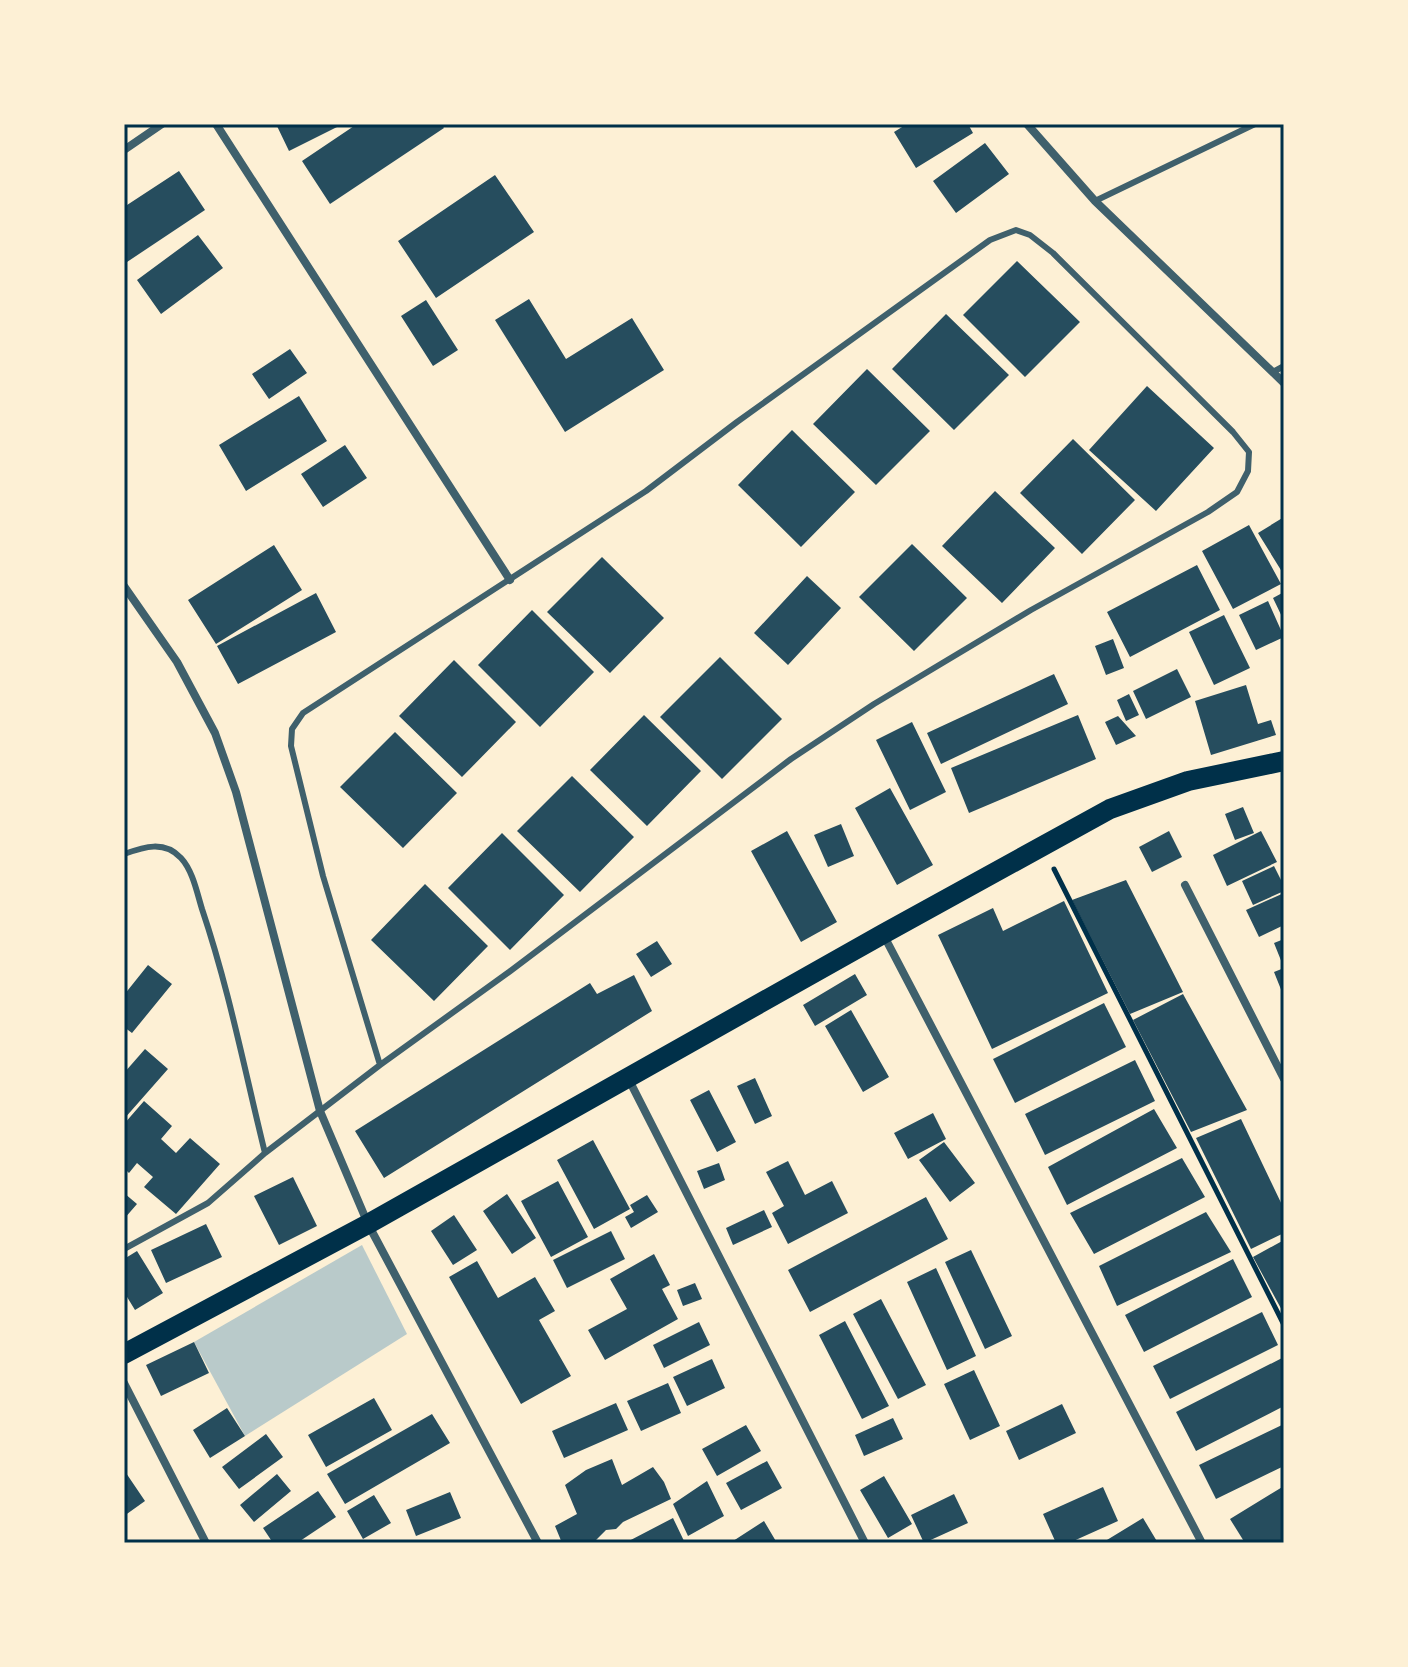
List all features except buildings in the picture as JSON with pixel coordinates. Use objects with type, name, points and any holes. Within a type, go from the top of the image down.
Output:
[{"type":"main road","points":[[124,1354],[368,1224],[1110,809],[1188,781],[1284,761]]},
{"type":"street","points":[[124,150],[162,124]]},
{"type":"street","points":[[216,124],[510,580]]},
{"type":"street","points":[[1027,124],[1095,201],[1284,383]]},
{"type":"street","points":[[124,586],[177,662],[215,733],[236,792],[320,1111],[368,1224],[538,1543]]},
{"type":"street","points":[[1185,885],[1284,1079]]},
{"type":"street","points":[[883,934],[1202,1543]]},
{"type":"street","points":[[628,1078],[865,1543]]},
{"type":"street","points":[[124,1383],[206,1543]]},
{"type":"lane","points":[[1095,201],[1255,124]]},
{"type":"lane","points":[[124,1249],[208,1203],[265,1153],[380,1065],[509,972],[791,759],[913,680],[1031,610],[1208,512],[1237,492],[1248,471],[1249,452],[1233,432],[1053,253],[1030,235],[1016,230],[990,240],[646,491],[303,713],[292,729],[291,746],[323,876],[380,1065]]},
{"type":"lane","points":[[1273,372],[1284,366]]},
{"type":"lane","points":[[124,854],[147,846],[161,847],[181,859],[190,874],[211,934],[265,1153]]},
{"type":"path","points":[[1042,845],[1284,1325]]},
{"type":"shaded area","points":[[362,1245],[407,1334],[245,1436],[194,1342]]}]
